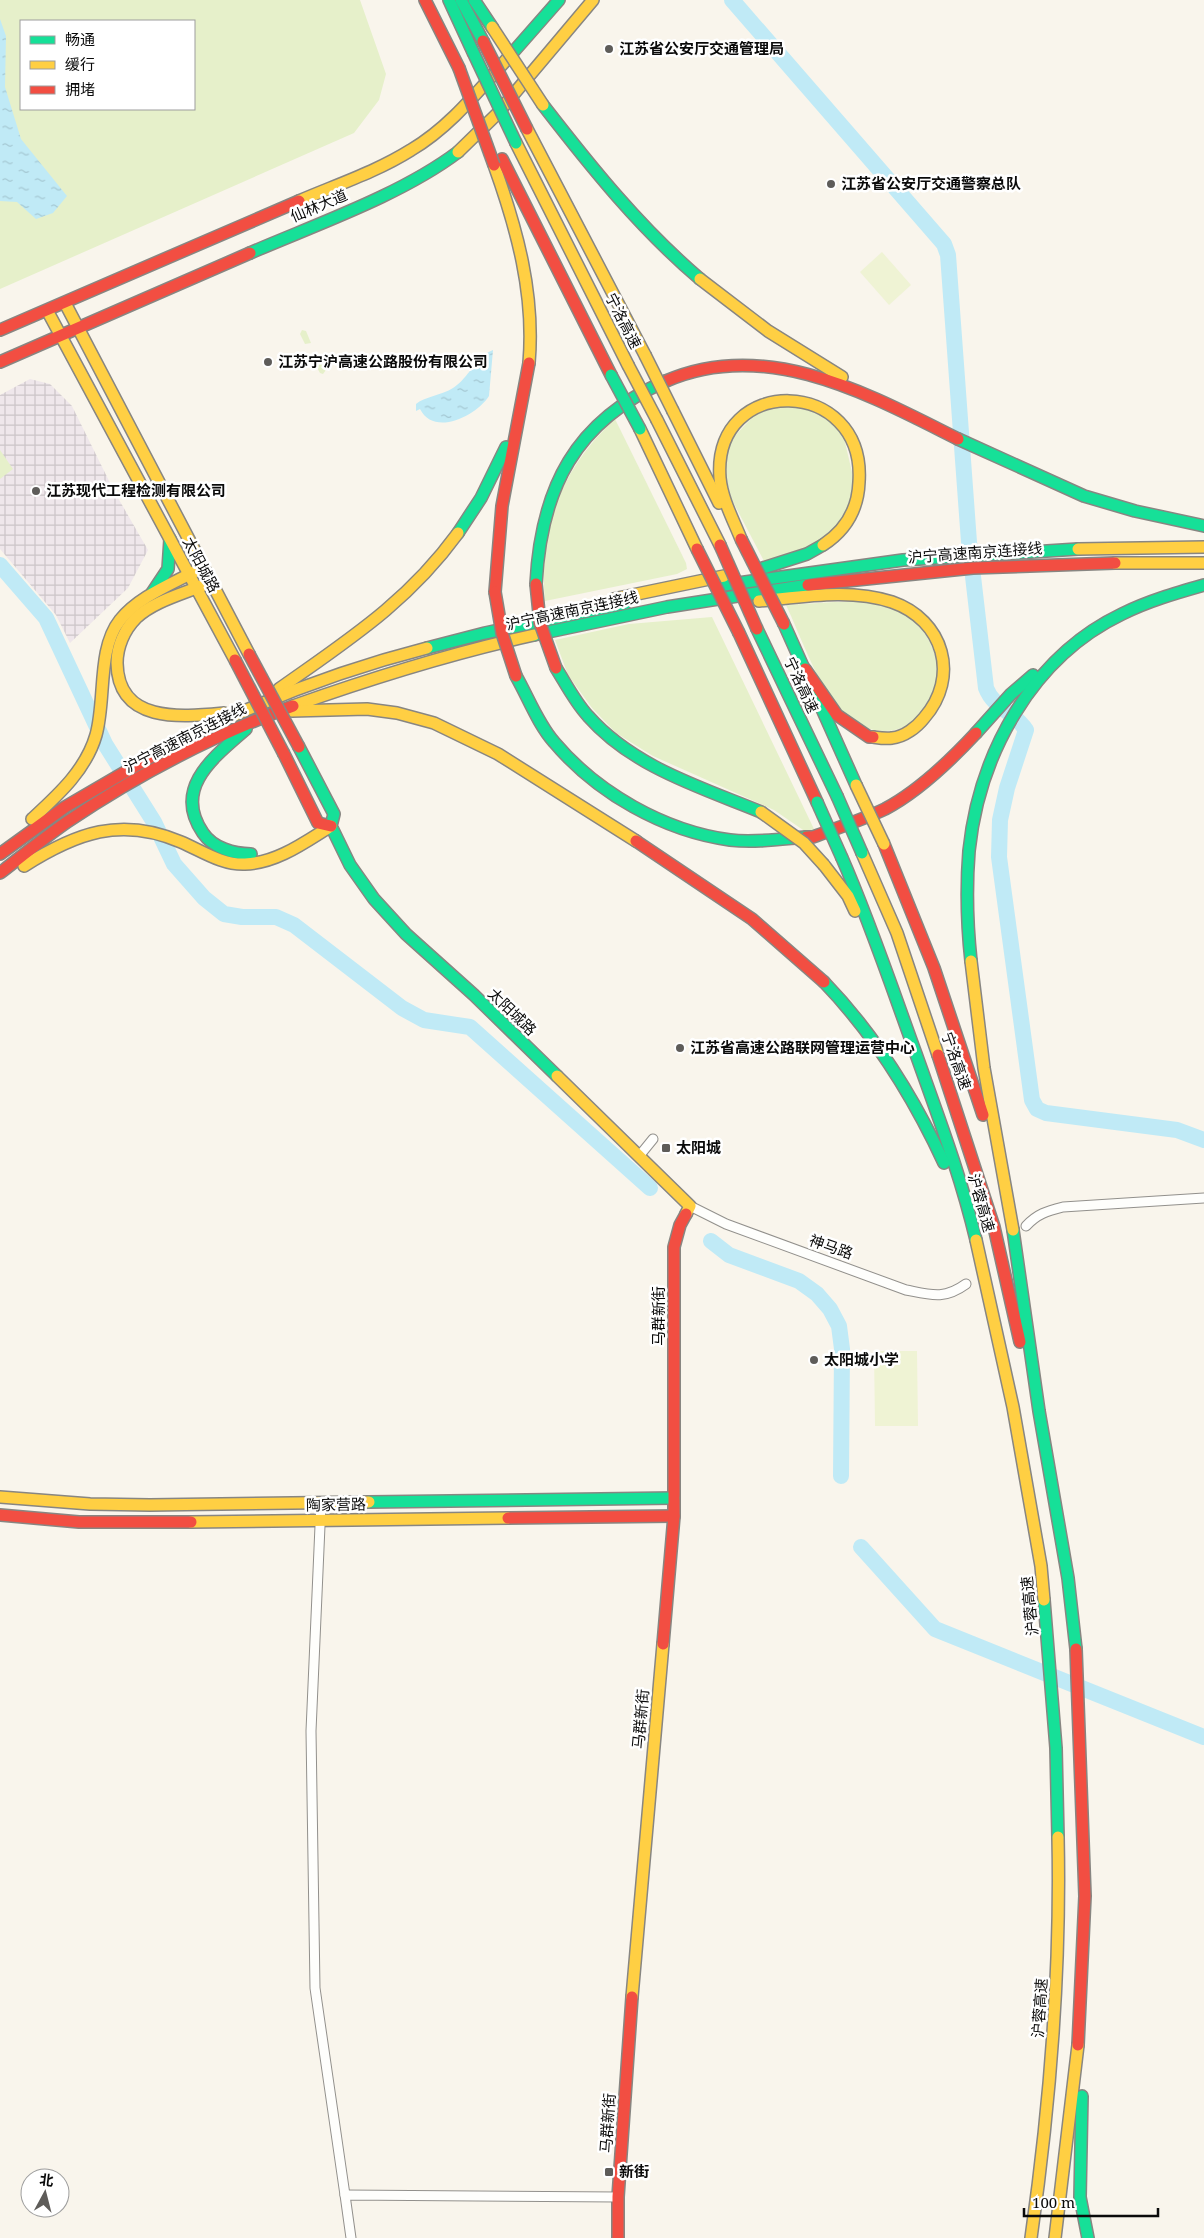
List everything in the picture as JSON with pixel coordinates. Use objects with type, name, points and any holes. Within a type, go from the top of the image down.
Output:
[{"type":"main road","points":[[425,0],[459,68],[498,162],[640,429],[739,633],[863,906],[893,989]]},
{"type":"main road","name":"宁洛高速","points":[[449,0],[516,143],[720,545],[757,629],[837,796],[897,933],[994,1226],[1006,1287],[1040,1417]]},
{"type":"main road","points":[[462,0],[645,355],[714,495],[741,539],[784,624],[884,844],[922,935],[955,1026],[984,1117],[1012,1224]]},
{"type":"main road","points":[[474,0],[543,105],[656,239],[699,279],[801,353],[894,408]]},
{"type":"main road","name":"仙林大道","points":[[0,330],[48,312],[381,166],[412,150],[457,116],[559,0]]},
{"type":"main road","name":"仙林大道","points":[[0,362],[77,330],[402,186],[441,165],[465,147],[496,114],[593,0]]},
{"type":"main road","points":[[498,162],[523,253],[529,307],[528,372],[496,546],[496,592],[502,632],[516,676],[554,741],[588,776],[644,813],[693,832],[730,840],[756,841],[813,837],[884,809],[908,795],[931,777],[959,751],[1011,694],[1061,652],[1116,616],[1149,601],[1204,585]]},
{"type":"main road","name":"太阳城路","points":[[64,304],[334,814]]},
{"type":"main road","name":"太阳城路","points":[[48,312],[235,660],[318,823]]},
{"type":"main road","points":[[893,989],[848,896],[804,843],[761,812],[662,770],[634,755],[588,717],[556,668],[548,651],[540,624],[536,584],[541,524],[546,506],[570,458],[589,434],[614,410],[639,393],[697,370],[752,364],[802,371],[894,408],[1062,488],[1096,500],[1161,518],[1204,526]]},
{"type":"main road","points":[[556,616],[607,600],[775,566],[816,551],[832,540],[844,529],[856,506],[861,485],[860,467],[852,440],[839,421],[821,407],[803,402],[771,401],[755,407],[732,426],[723,442],[719,462],[720,479],[741,539]]},
{"type":"main road","points":[[266,700],[369,626],[404,596],[435,564],[467,521],[500,460],[518,419]]},
{"type":"main road","points":[[149,597],[160,584],[168,569],[170,539]]},
{"type":"main road","name":"沪宁高速南京连接线","points":[[0,854],[58,811],[131,765],[241,710],[383,659],[556,616],[772,576],[961,554],[1079,548],[1204,547]]},
{"type":"main road","name":"沪宁高速南京连接线","points":[[0,873],[66,823],[138,777],[190,749],[272,712],[337,688],[426,661],[630,614],[774,588],[982,567],[1042,563],[1204,562]]},
{"type":"main road","points":[[0,849],[66,786],[78,770],[95,736],[100,710],[106,649],[109,637],[121,619],[149,597],[203,567]]},
{"type":"main road","points":[[211,582],[137,617],[124,632],[117,650],[116,668],[122,688],[133,702],[151,712],[171,716],[241,710]]},
{"type":"main road","points":[[630,614],[833,595],[883,600],[907,609],[921,618],[940,645],[945,660],[946,673],[945,685],[938,700],[918,727],[894,738],[876,739],[861,734],[843,721],[826,702],[804,669]]},
{"type":"main road","points":[[1054,2238],[1069,2147],[1082,1997],[1085,1923],[1077,1666],[1068,1581],[1040,1417],[1012,1224],[978,1028],[967,930],[969,861],[975,813],[986,773],[1008,724],[1021,702],[1061,652]]},
{"type":"main road","points":[[272,712],[337,708],[376,709],[412,715],[442,725],[510,762],[680,869],[731,904],[781,943],[815,973],[845,1004],[872,1038],[897,1074],[937,1146],[976,1236]]},
{"type":"main road","points":[[259,717],[213,757],[194,784],[191,800],[192,814],[197,827],[218,846],[244,854],[260,853],[279,845],[334,814]]},
{"type":"main road","points":[[0,883],[58,845],[80,834],[103,829],[126,828],[152,831],[178,840],[229,863],[246,864],[277,856],[331,826],[334,814]]},
{"type":"main road","points":[[318,823],[331,826]]},
{"type":"main road","name":"太阳城路","points":[[331,826],[350,865],[374,899],[406,934],[474,995],[640,1155],[690,1206]]},
{"type":"main road","name":"沪蓉高速","points":[[893,989],[948,1144],[976,1236],[1013,1407],[1028,1485],[1040,1566],[1052,1686],[1059,1873],[1057,1993],[1046,2132],[1031,2238]]},
{"type":"main road","name":"马群新街","points":[[618,2238],[618,2197],[629,2034],[674,1516],[674,1248],[680,1225],[690,1206]]},
{"type":"main road","name":"陶家营路","points":[[0,1497],[142,1505],[674,1498]]},
{"type":"main road","name":"陶家营路","points":[[0,1515],[79,1522],[140,1524],[674,1516]]},
{"type":"main road","points":[[1082,1997],[1083,2148],[1080,2197],[1088,2238]]},
{"type":"street","points":[[640,1155],[653,1139]]},
{"type":"street","points":[[1026,1226],[1034,1217],[1045,1211],[1063,1207],[1204,1198]]},
{"type":"street","name":"神马路","points":[[690,1206],[726,1224],[906,1290],[932,1296],[953,1293],[966,1284]]},
{"type":"street","points":[[320,1502],[311,1731],[315,1978],[321,2037],[351,2238]]},
{"type":"street","points":[[345,2195],[618,2197]]},
{"type":"shaded area","points":[[30,379],[50,384],[72,406],[114,491],[148,550],[128,588],[70,643],[56,615],[0,549],[0,395]]},
{"type":"green space","points":[[0,0],[360,0],[386,74],[379,100],[354,133],[0,289]]},
{"type":"green space","points":[[882,252],[911,285],[889,305],[860,272]]},
{"type":"green space","points":[[302,330],[306,331],[311,343],[305,344],[300,334]]},
{"type":"green space","points":[[316,353],[326,370],[323,374],[320,373],[311,357]]},
{"type":"green space","points":[[795,405],[819,413],[834,425],[844,438],[856,489],[842,522],[811,548],[764,561],[732,500],[726,478],[726,456],[731,440],[759,410]]},
{"type":"green space","points":[[615,419],[686,563],[687,569],[677,574],[545,601],[545,549],[557,501],[567,479],[580,458]]},
{"type":"green space","points":[[0,450],[13,469],[0,479]]},
{"type":"green space","points":[[864,602],[885,605],[891,607],[918,626],[933,649],[937,675],[931,699],[918,718],[897,729],[872,730],[844,716],[837,708],[812,665],[786,605]]},
{"type":"green space","points":[[712,617],[814,829],[806,832],[774,810],[653,756],[616,733],[592,708],[568,675],[555,640],[629,624]]},
{"type":"green space","points":[[874,1351],[917,1351],[918,1426],[875,1426]]},
{"type":"water","points":[[0,19],[6,36],[5,87],[21,139],[67,196],[53,213],[36,219],[17,202],[0,201]]},
{"type":"water","points":[[493,350],[489,396],[475,410],[455,420],[445,422],[435,422],[426,417],[420,409],[416,411],[416,404],[459,384],[481,357]]},
{"type":"waterway","points":[[732,0],[944,244],[948,255],[969,542],[986,688],[994,701],[1026,730],[1007,788],[1000,820],[999,857],[1032,1100],[1037,1109],[1046,1113],[1177,1130],[1204,1140]]},
{"type":"waterway","points":[[0,565],[46,618],[105,744],[154,822],[174,864],[204,898],[224,914],[242,917],[276,917],[294,925],[402,1008],[424,1020],[470,1027],[650,1188]]},
{"type":"waterway","points":[[711,1241],[729,1255],[799,1281],[817,1294],[830,1309],[839,1326],[842,1349],[841,1476]]},
{"type":"waterway","points":[[861,1547],[935,1629],[1204,1737]]},
{"type":"traffic: fast","points":[[449,0],[473,52]]},
{"type":"traffic: fast","points":[[461,0],[483,41]]},
{"type":"traffic: fast","points":[[474,0],[492,27]]},
{"type":"traffic: fast","points":[[508,58],[559,0]]},
{"type":"traffic: fast","points":[[473,52],[516,143]]},
{"type":"traffic: fast","points":[[543,105],[617,196],[657,239],[700,279]]},
{"type":"traffic: fast","points":[[250,253],[385,195],[411,182],[458,152]]},
{"type":"traffic: fast","points":[[611,375],[640,429]]},
{"type":"traffic: fast","points":[[536,584],[539,549],[546,517],[555,488],[569,462],[586,437],[608,416],[634,397],[666,381]]},
{"type":"traffic: fast","points":[[958,439],[1084,496],[1135,511],[1204,526]]},
{"type":"traffic: fast","points":[[458,533],[481,498],[506,447]]},
{"type":"traffic: fast","points":[[152,593],[168,569],[170,539]]},
{"type":"traffic: fast","points":[[763,568],[807,554],[823,545]]},
{"type":"traffic: fast","points":[[724,585],[903,560],[1078,549]]},
{"type":"traffic: fast","points":[[534,635],[667,607],[808,585]]},
{"type":"traffic: fast","points":[[971,961],[967,879],[975,815],[984,779],[998,745],[1016,712],[1037,682],[1062,656],[1090,633],[1122,614],[1142,605],[1204,585]]},
{"type":"traffic: fast","points":[[427,648],[485,633],[626,603]]},
{"type":"traffic: fast","points":[[784,624],[856,785]]},
{"type":"traffic: fast","points":[[757,629],[837,796]]},
{"type":"traffic: fast","points":[[556,668],[583,711],[606,734],[625,749],[668,774],[761,812]]},
{"type":"traffic: fast","points":[[976,733],[1011,694],[1033,675]]},
{"type":"traffic: fast","points":[[516,676],[538,719],[554,742],[590,778],[633,807],[681,828],[730,840],[759,841],[806,837]]},
{"type":"traffic: fast","points":[[246,729],[210,762],[195,788],[192,802],[195,817],[203,833],[212,843],[238,853],[251,854]]},
{"type":"traffic: fast","points":[[299,747],[334,814],[331,826],[350,865],[374,899],[406,934],[474,995],[557,1076]]},
{"type":"traffic: fast","points":[[837,796],[862,853]]},
{"type":"traffic: fast","points":[[817,802],[842,858]]},
{"type":"traffic: fast","points":[[842,858],[871,931],[941,1123],[976,1240]]},
{"type":"traffic: fast","points":[[824,982],[860,1023],[891,1067],[906,1090],[944,1163]]},
{"type":"traffic: fast","points":[[1013,1230],[1039,1411],[1068,1578],[1076,1649]]},
{"type":"traffic: fast","points":[[369,1502],[674,1498]]},
{"type":"traffic: fast","points":[[1044,1600],[1056,1748],[1058,1837]]},
{"type":"traffic: fast","points":[[1082,2096],[1080,2197],[1088,2238]]},
{"type":"traffic: slow","points":[[458,152],[497,114],[593,0]]},
{"type":"traffic: slow","points":[[492,27],[543,105]]},
{"type":"traffic: slow","points":[[299,201],[384,165],[425,141],[463,108],[508,58]]},
{"type":"traffic: slow","points":[[527,129],[645,355]]},
{"type":"traffic: slow","points":[[516,143],[628,365]]},
{"type":"traffic: slow","points":[[494,165],[517,238],[527,287],[530,337],[529,363]]},
{"type":"traffic: slow","points":[[700,279],[768,331],[842,377]]},
{"type":"traffic: slow","points":[[65,303],[249,654]]},
{"type":"traffic: slow","points":[[48,312],[235,660]]},
{"type":"traffic: slow","points":[[645,355],[673,411]]},
{"type":"traffic: slow","points":[[628,365],[657,420]]},
{"type":"traffic: slow","points":[[741,539],[728,509],[721,486],[720,478],[724,444],[739,419],[762,405],[789,401],[816,406],[839,422],[855,447],[859,482],[856,501],[844,526],[823,545]]},
{"type":"traffic: slow","points":[[673,411],[719,503]]},
{"type":"traffic: slow","points":[[657,420],[720,545]]},
{"type":"traffic: slow","points":[[640,429],[697,549]]},
{"type":"traffic: slow","points":[[279,689],[353,637],[397,600],[418,580],[458,533]]},
{"type":"traffic: slow","points":[[1078,549],[1204,547]]},
{"type":"traffic: slow","points":[[1115,563],[1204,563]]},
{"type":"traffic: slow","points":[[32,819],[70,781],[91,748],[99,721],[108,645],[120,620],[137,603],[203,567]]},
{"type":"traffic: slow","points":[[613,599],[724,576]]},
{"type":"traffic: slow","points":[[211,582],[152,606],[136,618],[122,639],[117,663],[120,683],[128,697],[140,707],[172,715],[224,713]]},
{"type":"traffic: slow","points":[[759,601],[809,596],[860,595],[892,602],[910,610],[924,622],[934,636],[941,651],[942,685],[935,702],[921,721],[906,734],[890,738],[873,737]]},
{"type":"traffic: slow","points":[[293,706],[412,667],[534,635]]},
{"type":"traffic: slow","points":[[168,747],[230,717],[294,690],[360,667],[427,648]]},
{"type":"traffic: slow","points":[[292,711],[367,709],[397,713],[434,723],[498,754],[636,841]]},
{"type":"traffic: slow","points":[[856,785],[884,844]]},
{"type":"traffic: slow","points":[[761,812],[804,843],[824,865]]},
{"type":"traffic: slow","points":[[24,866],[43,854],[81,837],[119,829],[159,834],[228,862],[237,864],[257,863],[290,851],[331,826]]},
{"type":"traffic: slow","points":[[862,853],[897,933],[938,1055]]},
{"type":"traffic: slow","points":[[824,865],[848,896],[855,911]]},
{"type":"traffic: slow","points":[[971,961],[984,1068],[1013,1230]]},
{"type":"traffic: slow","points":[[557,1076],[690,1206],[686,1214]]},
{"type":"traffic: slow","points":[[976,1240],[1013,1407],[1041,1566],[1044,1600]]},
{"type":"traffic: slow","points":[[0,1497],[90,1504],[150,1505],[369,1502]]},
{"type":"traffic: slow","points":[[191,1522],[508,1518]]},
{"type":"traffic: slow","points":[[632,1997],[663,1644]]},
{"type":"traffic: slow","points":[[1031,2238],[1044,2138],[1053,2038],[1058,1938],[1058,1837]]},
{"type":"traffic: slow","points":[[1055,2238],[1078,2045]]},
{"type":"traffic: jam","points":[[425,0],[459,68]]},
{"type":"traffic: jam","points":[[483,41],[527,129]]},
{"type":"traffic: jam","points":[[459,68],[494,165]]},
{"type":"traffic: jam","points":[[502,159],[611,375]]},
{"type":"traffic: jam","points":[[0,330],[299,201]]},
{"type":"traffic: jam","points":[[0,362],[250,253]]},
{"type":"traffic: jam","points":[[495,592],[502,506],[529,363]]},
{"type":"traffic: jam","points":[[666,381],[704,369],[742,365],[780,368],[817,377],[854,390],[958,439]]},
{"type":"traffic: jam","points":[[741,539],[784,624]]},
{"type":"traffic: jam","points":[[720,545],[757,629]]},
{"type":"traffic: jam","points":[[697,549],[739,633]]},
{"type":"traffic: jam","points":[[808,585],[973,568],[1115,563]]},
{"type":"traffic: jam","points":[[536,584],[540,623],[556,668]]},
{"type":"traffic: jam","points":[[495,592],[502,633],[516,676]]},
{"type":"traffic: jam","points":[[739,633],[817,802]]},
{"type":"traffic: jam","points":[[249,654],[299,747]]},
{"type":"traffic: jam","points":[[235,660],[284,754]]},
{"type":"traffic: jam","points":[[805,669],[837,715],[869,737],[873,737]]},
{"type":"traffic: jam","points":[[0,873],[67,822],[148,772],[205,743],[293,706]]},
{"type":"traffic: jam","points":[[806,837],[813,837],[858,820],[898,802],[934,775],[976,733]]},
{"type":"traffic: jam","points":[[0,854],[65,807],[168,747]]},
{"type":"traffic: jam","points":[[284,754],[318,823],[331,826]]},
{"type":"traffic: jam","points":[[636,841],[752,919],[824,982]]},
{"type":"traffic: jam","points":[[884,844],[934,968],[983,1115]]},
{"type":"traffic: jam","points":[[938,1055],[994,1227],[1020,1342]]},
{"type":"traffic: jam","points":[[663,1644],[674,1516],[674,1247],[680,1225],[686,1214]]},
{"type":"traffic: jam","points":[[0,1515],[79,1522],[191,1522]]},
{"type":"traffic: jam","points":[[508,1518],[674,1516]]},
{"type":"traffic: jam","points":[[1076,1649],[1085,1896],[1078,2045]]},
{"type":"traffic: jam","points":[[618,2238],[618,2197],[632,1997]]},
{"type":"place","name":"江苏省公安厅交通管理局","points":[[609,49]]},
{"type":"place","name":"江苏省公安厅交通警察总队","points":[[831,184]]},
{"type":"place","name":"江苏宁沪高速公路股份有限公司","points":[[268,362]]},
{"type":"place","name":"江苏现代工程检测有限公司","points":[[36,491]]},
{"type":"place","name":"江苏省高速公路联网管理运营中心","points":[[680,1048]]},
{"type":"place","name":"太阳城","points":[[666,1148]]},
{"type":"place","name":"太阳城小学","points":[[814,1360]]},
{"type":"place","name":"新街","points":[[609,2172]]}]
